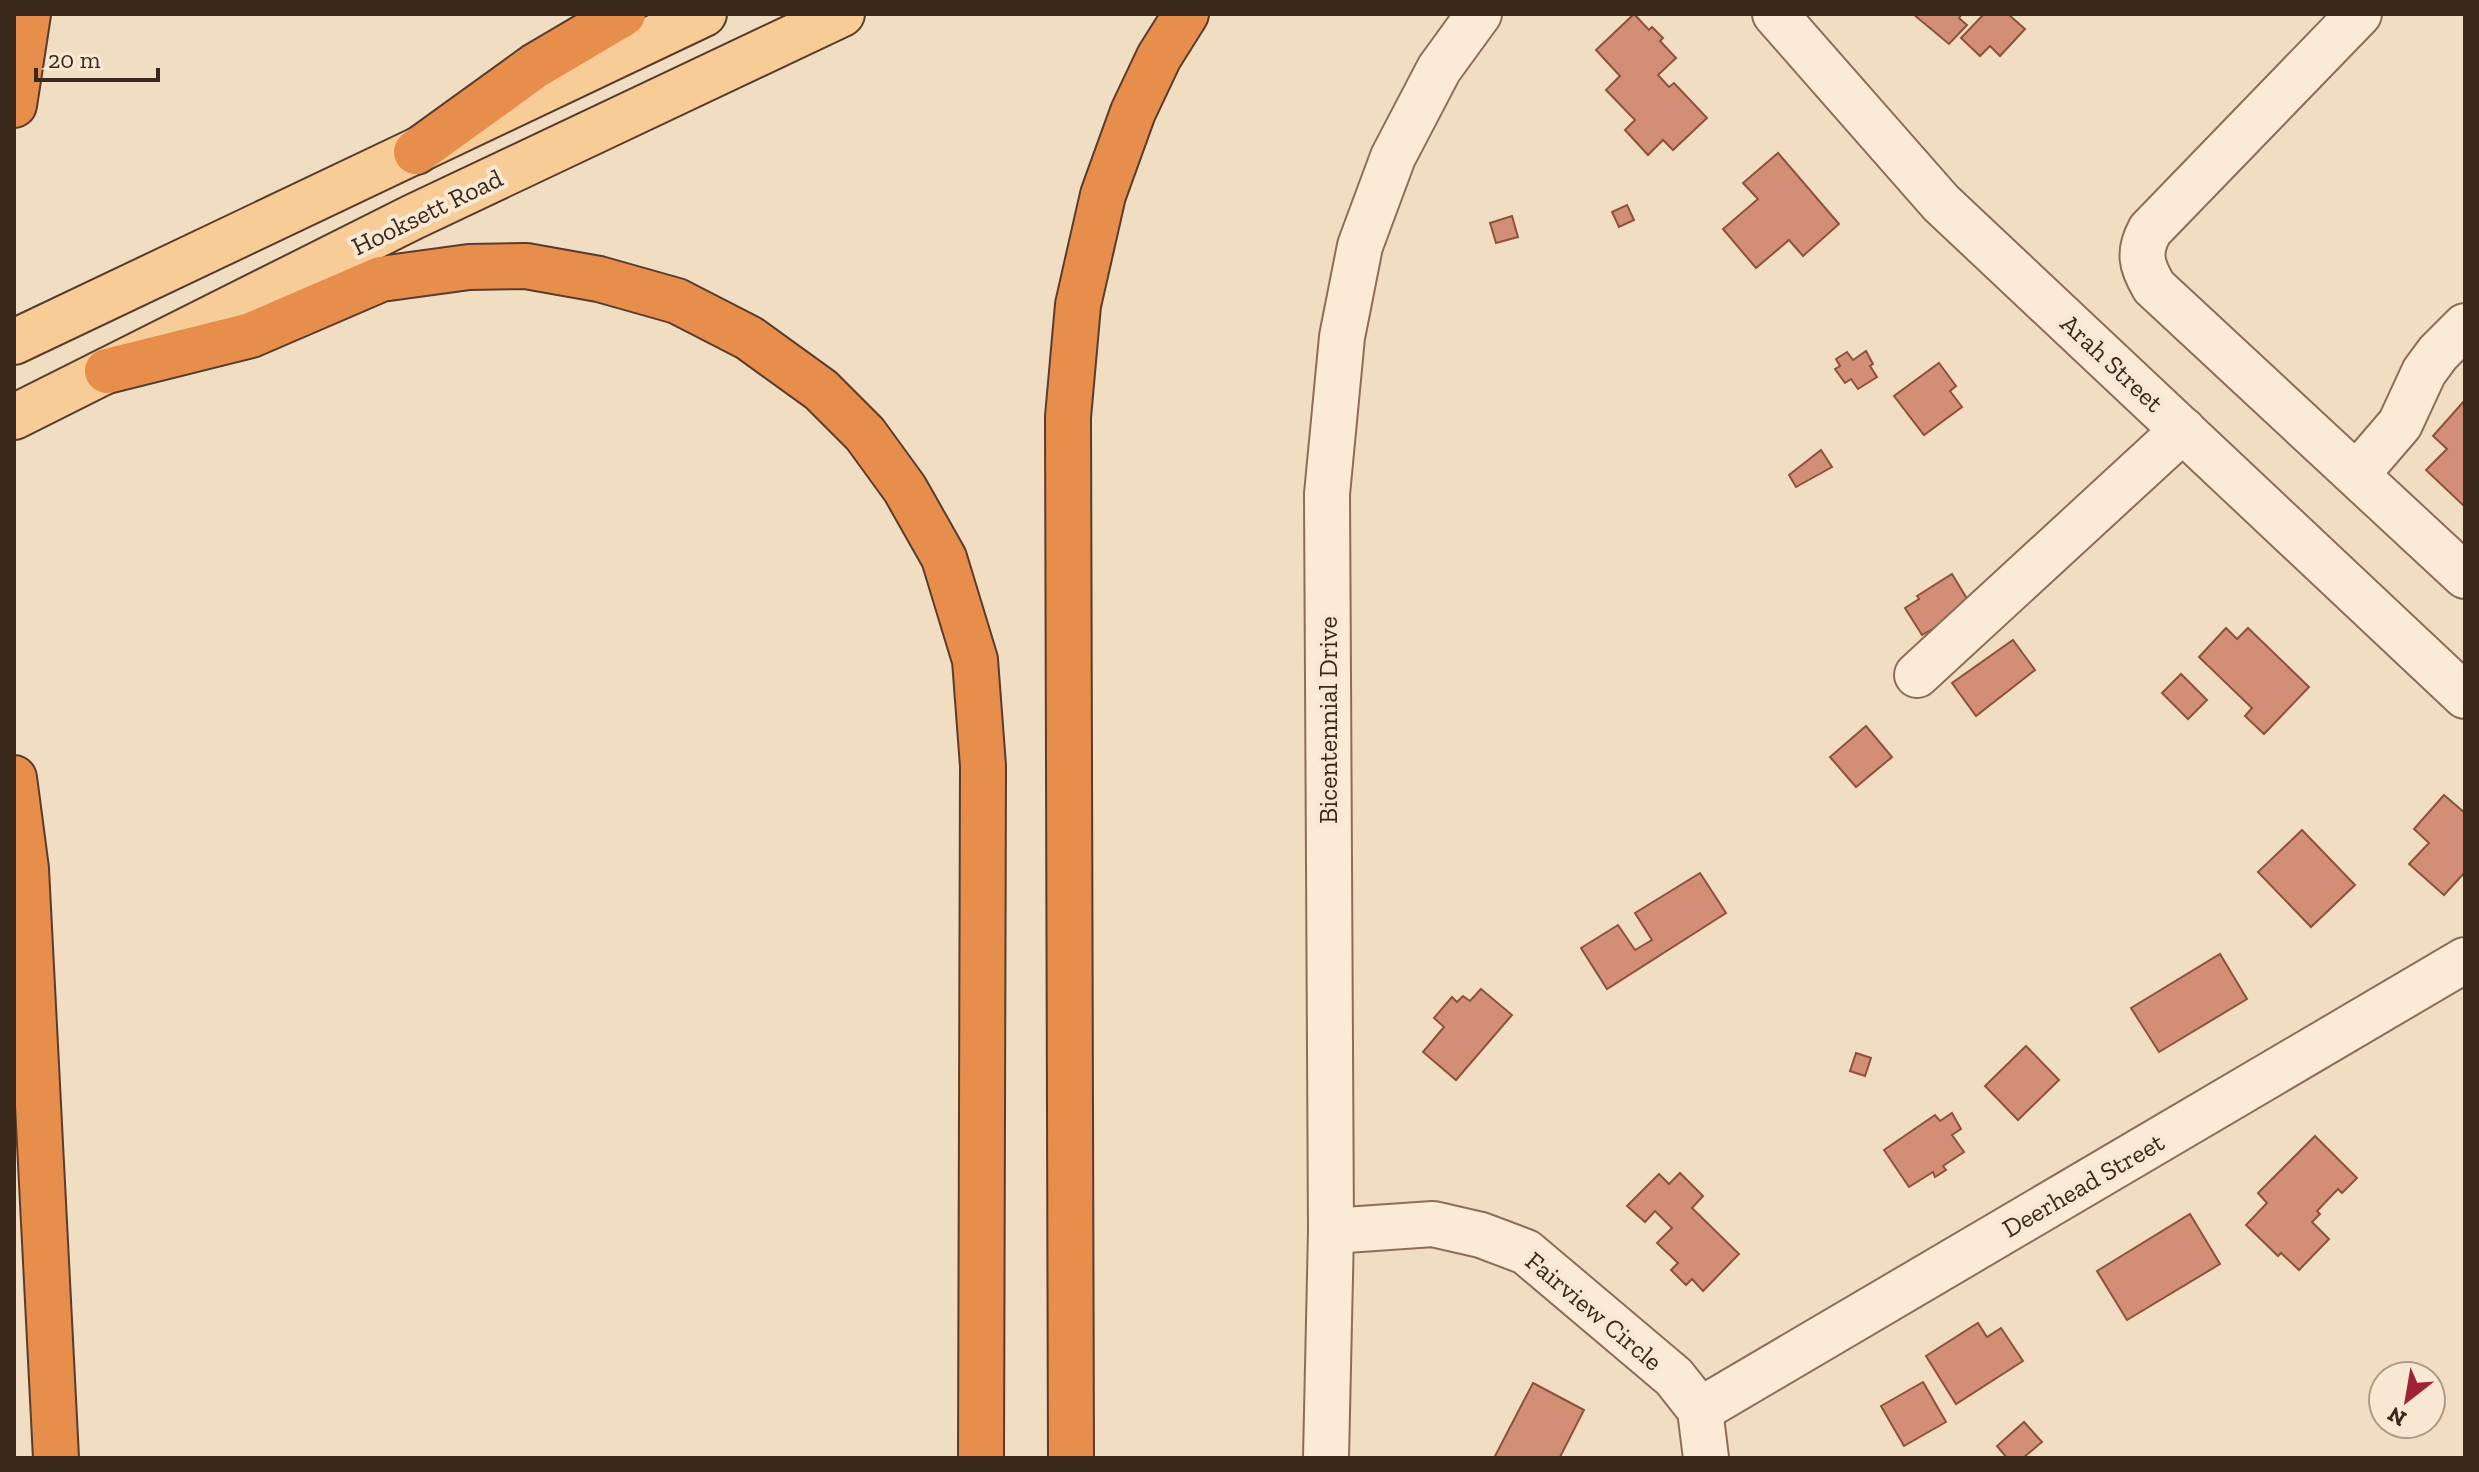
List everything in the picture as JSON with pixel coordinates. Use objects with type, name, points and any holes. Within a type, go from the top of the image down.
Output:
[{"type":"highway","points":[[14,105],[28,14]]},
{"type":"highway","points":[[416,152],[535,66],[623,14]]},
{"type":"highway","points":[[1071,1458],[1068,417],[1078,305],[1103,195],[1133,112],[1159,57],[1186,14]]},
{"type":"highway","points":[[107,371],[251,335],[381,279],[469,267],[526,266],[599,279],[677,301],[749,338],[821,390],[865,434],[905,489],[944,558],[975,660],[983,766],[981,1458]]},
{"type":"highway","points":[[14,778],[26,869],[56,1458]]},
{"type":"main road","points":[[14,342],[704,14]]},
{"type":"main road","name":"Hooksett Road","points":[[14,417],[413,217],[842,14]]},
{"type":"street","name":"Bicentennial Drive","points":[[1326,1458],[1331,1231],[1327,494],[1342,337],[1360,246],[1393,157],[1439,69],[1479,14]]},
{"type":"street","name":"Arah Street","points":[[1775,14],[1941,203],[2465,696]]},
{"type":"street","points":[[2359,14],[2150,230],[2141,257],[2144,271],[2154,287],[2465,576]]},
{"type":"street","points":[[2357,474],[2400,424],[2431,362],[2465,326]]},
{"type":"street","points":[[1917,675],[2183,430]]},
{"type":"street","name":"Deerhead Street","points":[[1700,1410],[2465,960]]},
{"type":"street","name":"Fairview Circle","points":[[1331,1231],[1433,1224],[1481,1235],[1526,1252],[1674,1377],[1700,1410]]},
{"type":"street","points":[[1700,1410],[1706,1458]]},
{"type":"building","points":[[1634,14],[1649,30],[1652,27],[1663,38],[1660,41],[1676,58],[1658,75],[1669,87],[1674,83],[1707,118],[1673,150],[1663,140],[1648,155],[1625,130],[1635,120],[1606,90],[1620,76],[1596,50]]},
{"type":"building","points":[[1913,14],[1962,14],[1959,18],[1967,25],[1949,44]]},
{"type":"building","points":[[1984,14],[2008,14],[2025,29],[2000,56],[1990,46],[1980,56],[1961,38]]},
{"type":"building","points":[[1778,153],[1839,224],[1803,256],[1789,240],[1756,268],[1723,229],[1758,199],[1743,183]]},
{"type":"building","points":[[1627,205],[1634,220],[1619,227],[1612,212]]},
{"type":"building","points":[[1512,216],[1518,237],[1496,243],[1490,223]]},
{"type":"building","points":[[1866,351],[1877,377],[1858,389],[1851,379],[1845,383],[1835,369],[1840,366],[1836,359],[1847,352],[1853,360]]},
{"type":"building","points":[[1939,363],[1956,386],[1950,391],[1962,407],[1924,435],[1894,396]]},
{"type":"building","points":[[2465,400],[2465,507],[2426,470],[2447,449],[2433,436]]},
{"type":"building","points":[[1821,450],[1832,467],[1796,487],[1789,475]]},
{"type":"building","points":[[1952,574],[1972,607],[1922,635],[1905,608],[1919,599],[1917,596]]},
{"type":"building","points":[[2226,628],[2237,639],[2248,628],[2309,687],[2264,734],[2245,716],[2252,708],[2199,657]]},
{"type":"building","points":[[2013,640],[2035,670],[1976,716],[1952,683]]},
{"type":"building","points":[[2181,674],[2207,700],[2188,719],[2162,693]]},
{"type":"building","points":[[1866,726],[1892,757],[1856,787],[1830,757]]},
{"type":"building","points":[[2444,795],[2465,813],[2465,872],[2444,895],[2409,864],[2429,843],[2414,829]]},
{"type":"building","points":[[2302,830],[2355,885],[2311,927],[2258,872]]},
{"type":"building","points":[[1700,873],[1726,913],[1607,989],[1581,948],[1618,925],[1635,950],[1652,940],[1635,913]]},
{"type":"building","points":[[2220,954],[2247,999],[2159,1052],[2131,1008]]},
{"type":"building","points":[[1481,989],[1512,1015],[1456,1080],[1423,1052],[1444,1027],[1434,1018],[1452,997],[1457,1002],[1463,996],[1470,1001]]},
{"type":"building","points":[[2026,1046],[2059,1080],[2018,1120],[1985,1086]]},
{"type":"building","points":[[1856,1053],[1871,1058],[1865,1076],[1850,1071]]},
{"type":"building","points":[[1952,1113],[1961,1129],[1952,1135],[1964,1152],[1943,1166],[1946,1170],[1935,1177],[1933,1172],[1909,1187],[1884,1150],[1935,1115],[1940,1121]]},
{"type":"building","points":[[2315,1136],[2357,1178],[2342,1193],[2338,1189],[2317,1211],[2320,1214],[2312,1222],[2329,1239],[2299,1270],[2281,1253],[2278,1256],[2246,1225],[2267,1203],[2258,1193]]},
{"type":"building","points":[[1680,1173],[1703,1196],[1692,1208],[1739,1254],[1703,1291],[1692,1279],[1686,1285],[1671,1270],[1678,1263],[1657,1243],[1672,1228],[1655,1211],[1645,1222],[1627,1206],[1659,1174],[1669,1184]]},
{"type":"building","points":[[2190,1214],[2220,1264],[2127,1320],[2097,1271]]},
{"type":"building","points":[[1978,1323],[1987,1337],[2001,1328],[2023,1361],[1956,1404],[1926,1356]]},
{"type":"building","points":[[1923,1382],[1946,1422],[1904,1446],[1881,1406]]},
{"type":"building","points":[[1533,1383],[1584,1410],[1560,1457],[1563,1458],[1494,1458]]},
{"type":"building","points":[[2024,1422],[2042,1442],[2023,1458],[2007,1458],[1997,1446]]}]
